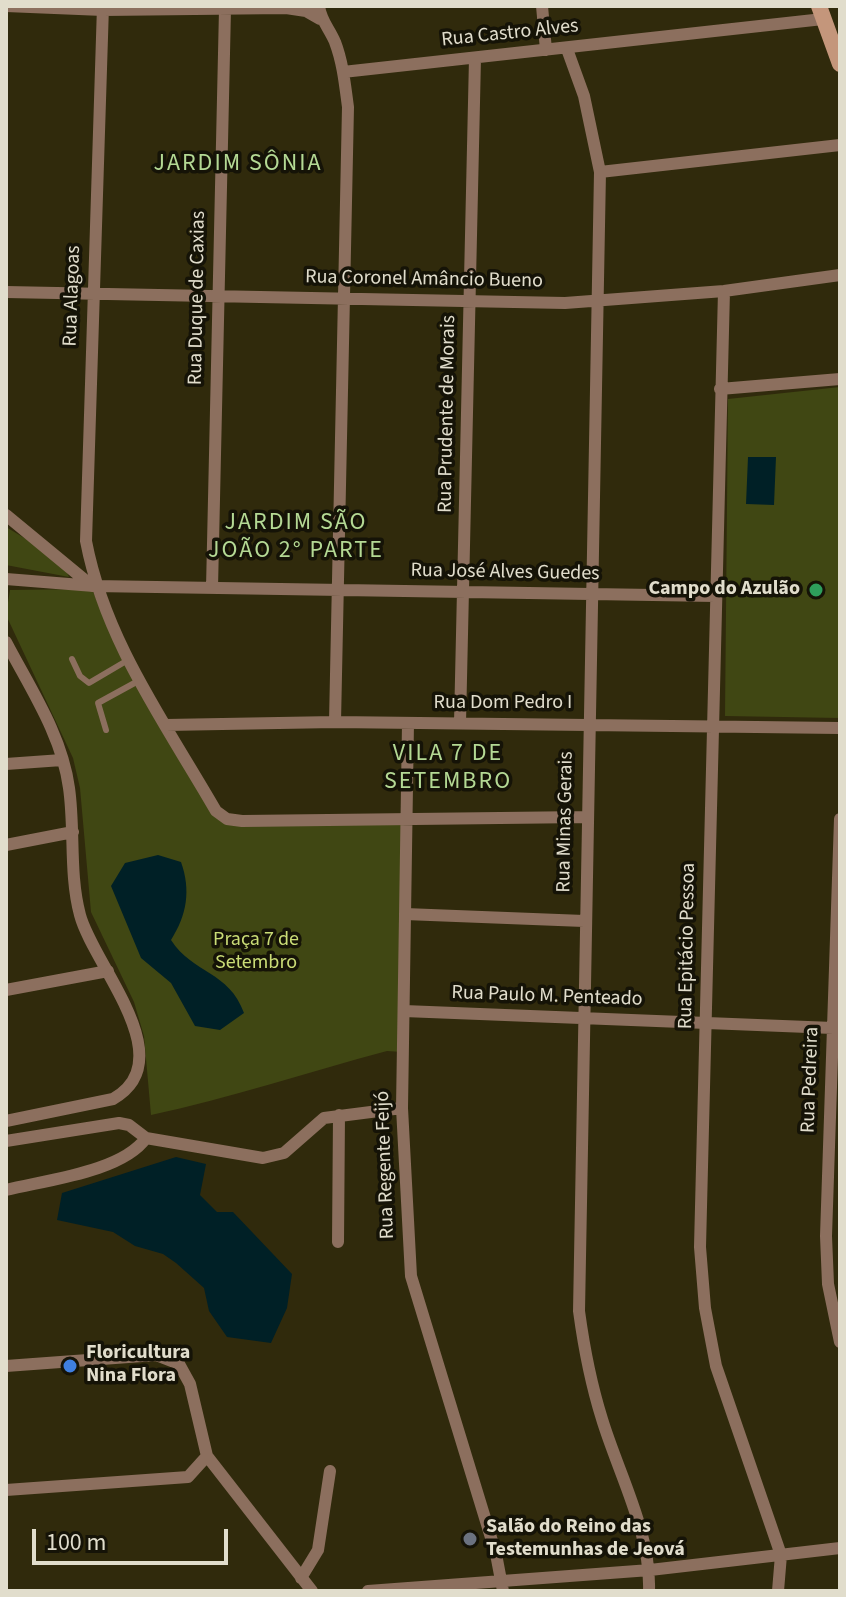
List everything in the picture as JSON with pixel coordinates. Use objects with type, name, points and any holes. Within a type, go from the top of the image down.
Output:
[{"type":"street","points":[[6,6],[286,8],[320,12],[334,39],[348,107],[335,722]]},
{"type":"street","points":[[542,6],[546,50]]},
{"type":"street","name":"Rua Alagoas","points":[[103,8],[86,541],[93,586],[113,635],[216,811],[227,819],[407,819]]},
{"type":"street","name":"Rua Duque de Caxias","points":[[212,588],[225,9]]},
{"type":"street","points":[[821,13],[840,64]]},
{"type":"street","name":"Rua Castro Alves","points":[[343,72],[567,49],[821,13]]},
{"type":"street","name":"Rua Minas Gerais","points":[[567,49],[584,96],[600,172],[587,724],[579,1311],[586,1362],[602,1419],[642,1534],[650,1570],[649,1591]]},
{"type":"street","name":"Rua Prudente de Morais","points":[[460,723],[475,58]]},
{"type":"street","points":[[600,172],[840,145]]},
{"type":"street","name":"Rua Coronel Amâncio Bueno","points":[[6,292],[471,301],[596,300],[724,291],[840,275]]},
{"type":"street","name":"Rua Epitácio Pessoa","points":[[724,291],[700,1247],[705,1308],[716,1366],[781,1555],[778,1591]]},
{"type":"street","points":[[720,389],[840,379]]},
{"type":"street","points":[[6,515],[93,586]]},
{"type":"street","name":"Rua José Alves Guedes","points":[[6,579],[93,586],[715,596]]},
{"type":"street","points":[[6,642],[56,739],[69,785],[77,904],[81,921],[108,971],[137,1037],[138,1071],[128,1091],[113,1099],[6,1121]]},
{"type":"street","name":"Rua Dom Pedro I","points":[[166,725],[335,722],[840,728]]},
{"type":"street","name":"Rua Regente Feijó","points":[[408,723],[402,1108],[411,1276],[503,1586]]},
{"type":"street","points":[[6,764],[62,760]]},
{"type":"street","points":[[407,819],[586,817]]},
{"type":"street","name":"Rua Pedreira","points":[[840,819],[826,1236],[828,1284],[840,1342]]},
{"type":"street","points":[[6,845],[73,832]]},
{"type":"street","points":[[405,914],[584,921]]},
{"type":"street","points":[[6,990],[108,971]]},
{"type":"street","name":"Rua Paulo M. Penteado","points":[[404,1011],[833,1028]]},
{"type":"street","points":[[6,1141],[119,1123],[135,1129],[146,1138],[263,1158],[284,1153],[324,1118],[402,1108]]},
{"type":"street","points":[[338,1242],[339,1115]]},
{"type":"street","points":[[6,1190],[120,1161],[138,1149],[146,1138]]},
{"type":"street","points":[[6,1366],[156,1355],[179,1364],[190,1384],[207,1456],[312,1591]]},
{"type":"street","points":[[6,1490],[188,1477],[207,1456]]},
{"type":"street","points":[[301,1578],[318,1550],[330,1471]]},
{"type":"street","points":[[368,1591],[503,1586],[840,1548]]},
{"type":"lane","points":[[72,659],[80,676],[89,683],[128,660]]},
{"type":"lane","points":[[106,730],[98,703],[140,680]]},
{"type":"green space","points":[[840,387],[840,718],[725,716],[728,399]]},
{"type":"green space","points":[[6,527],[61,560],[69,577],[6,565]]},
{"type":"green space","name":"Praça 7 de Setembro","points":[[92,589],[112,637],[209,807],[242,824],[404,825],[402,1052],[387,1051],[151,1115],[144,1036],[134,1002],[91,912],[80,788],[73,758],[6,615],[10,590]]},
{"type":"water","points":[[748,457],[776,457],[774,505],[746,504]]},
{"type":"water","points":[[158,855],[181,862],[186,882],[184,912],[171,940],[190,960],[229,989],[244,1013],[220,1030],[195,1026],[171,983],[141,958],[111,886],[125,863]]},
{"type":"water","points":[[176,1157],[206,1164],[200,1195],[217,1212],[233,1212],[292,1274],[287,1308],[271,1343],[227,1337],[209,1311],[204,1288],[163,1254],[135,1246],[113,1232],[57,1220],[62,1193]]},
{"type":"place","name":"Campo do Azulão","points":[[816,590]]},
{"type":"place","name":"Floricultura Nina Flora","points":[[70,1366]]},
{"type":"place","name":"Salão do Reino das Testemunhas de Jeová","points":[[470,1539]]},
{"type":"district","name":"JARDIM SÔNIA","points":[[238,165]]},
{"type":"district","name":"JARDIM SÃO JOÃO 2° PARTE","points":[[296,538]]},
{"type":"district","name":"VILA 7 DE SETEMBRO","points":[[448,769]]}]
